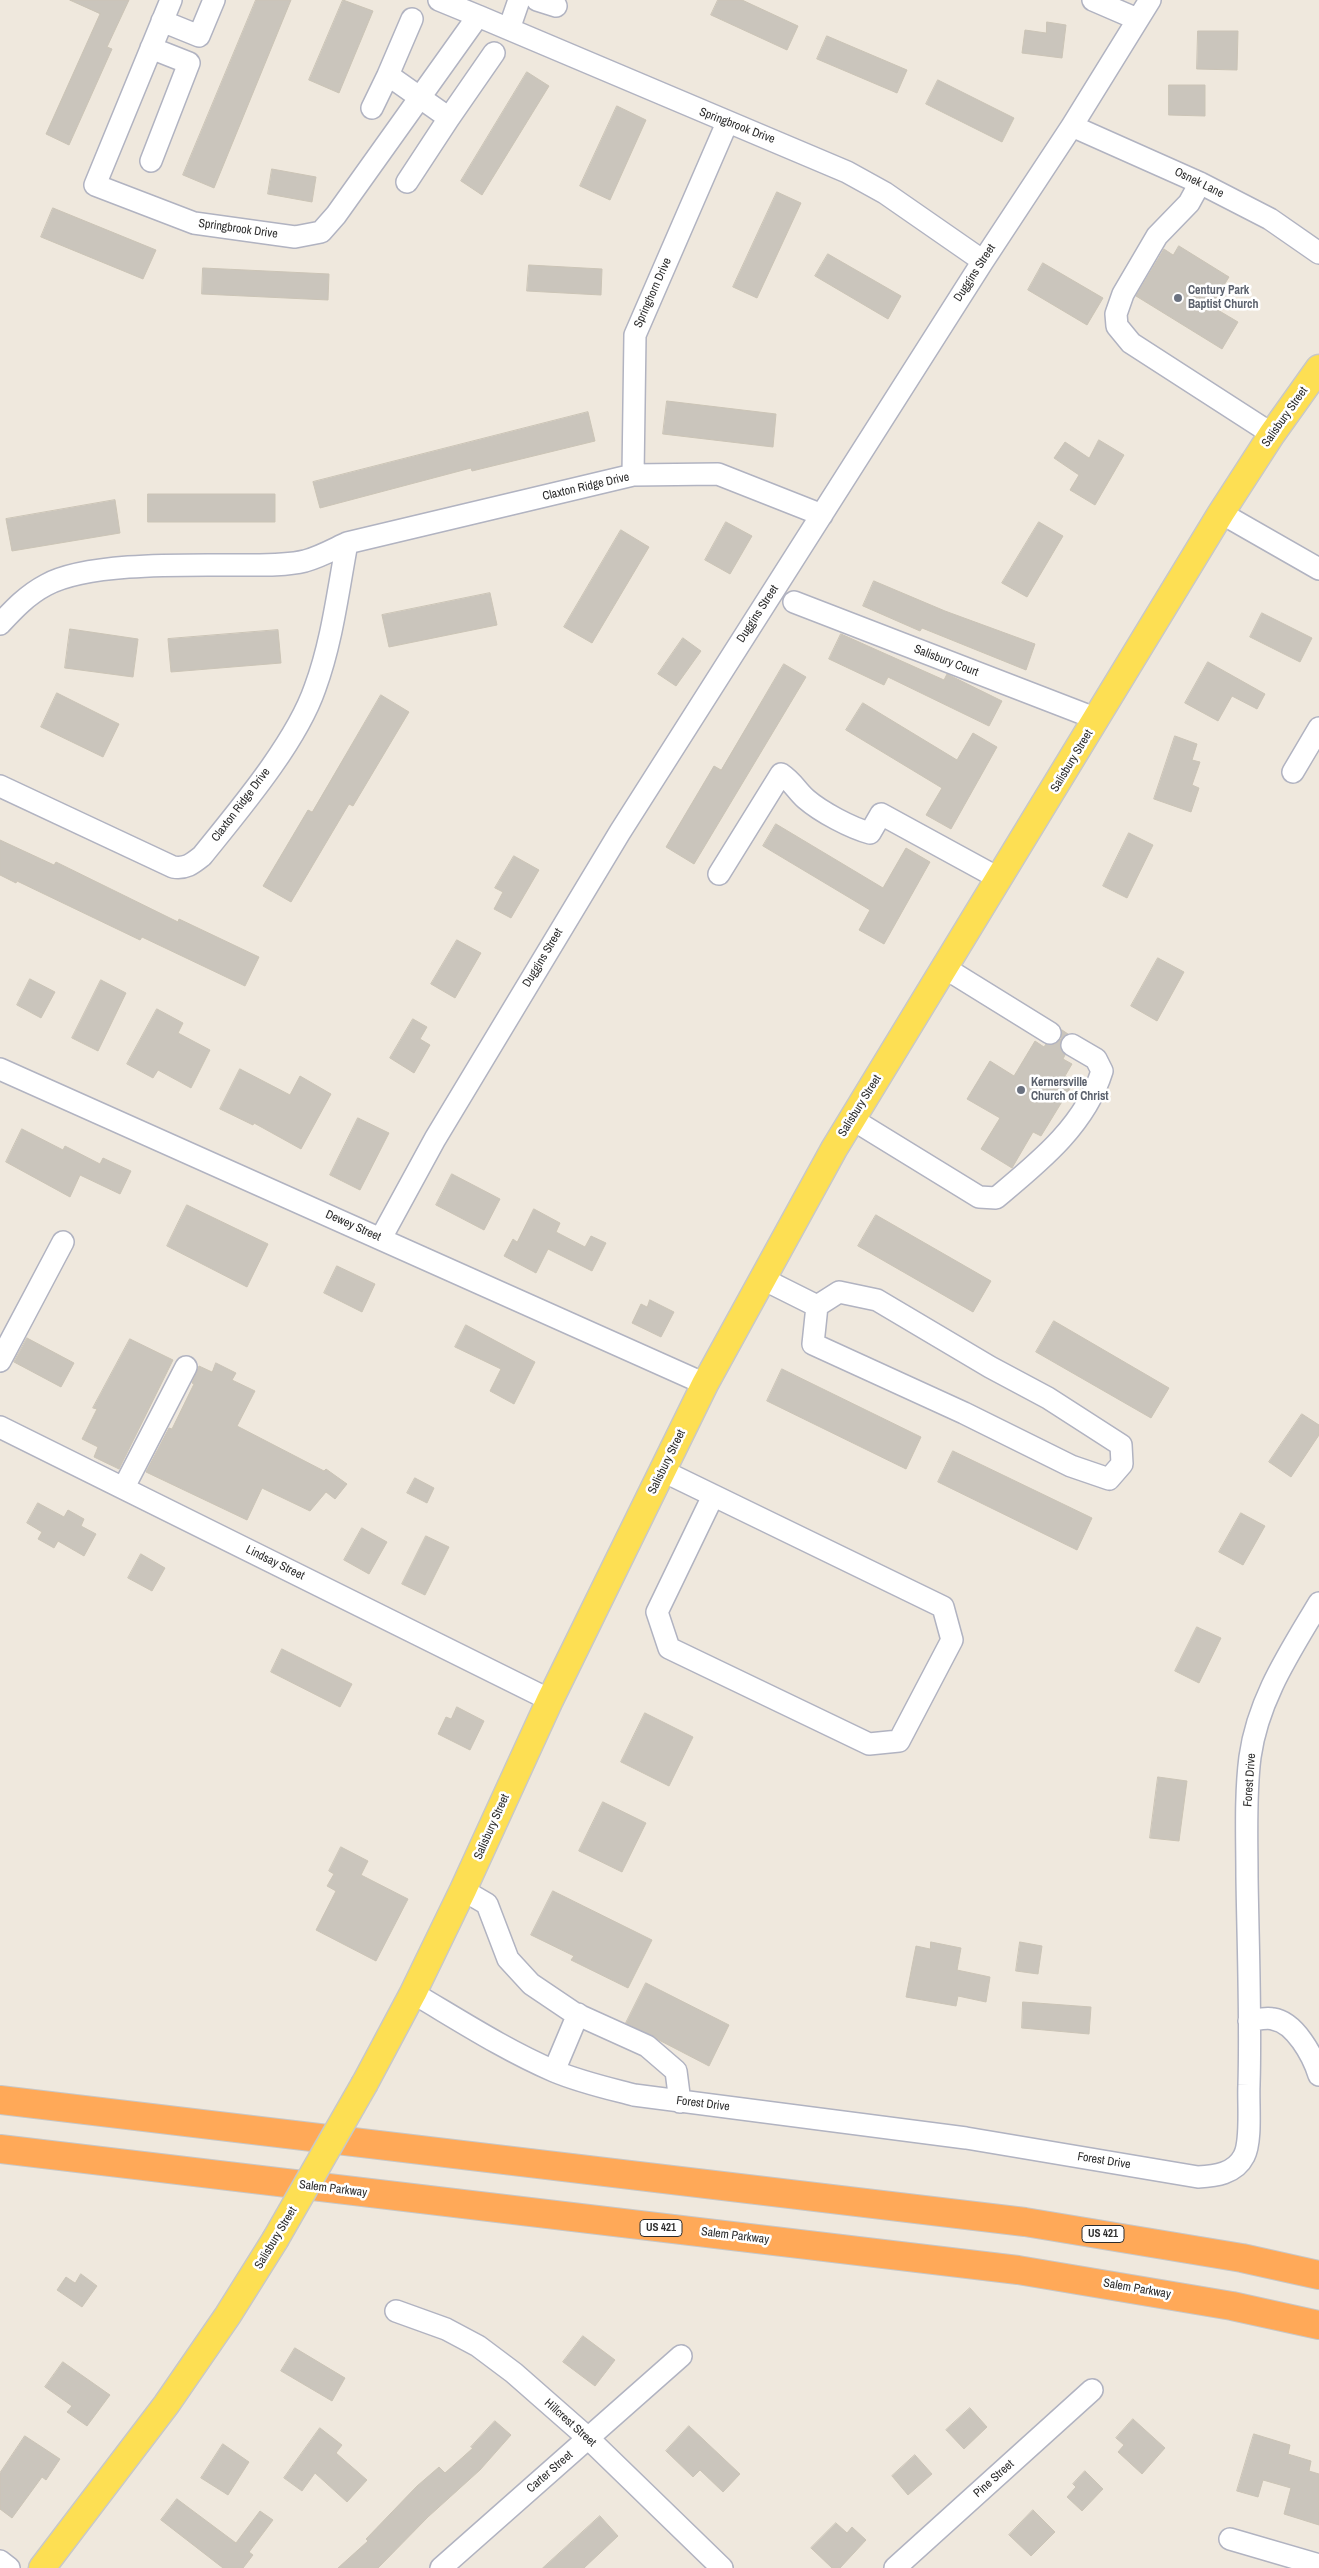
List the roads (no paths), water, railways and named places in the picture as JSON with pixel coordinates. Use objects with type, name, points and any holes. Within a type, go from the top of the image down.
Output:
[{"type":"highway","name":"US 421","points":[[0,2100],[1025,2222],[1242,2258],[1319,2275]]},
{"type":"highway","name":"Salem Parkway","points":[[0,2149],[1018,2270],[1232,2306],[1319,2325]]},
{"type":"main road","name":"Salisbury Street","points":[[42,2568],[166,2405],[228,2315],[275,2240],[365,2083],[413,1993],[463,1890],[550,1700],[705,1384],[852,1119],[1000,879],[1221,513],[1272,434],[1319,368]]},
{"type":"street","name":"Springbrook Drive","points":[[171,0],[95,185],[194,223],[295,237],[321,232],[336,215],[478,16]]},
{"type":"street","points":[[162,21],[199,36],[214,0]]},
{"type":"street","name":"Springbrook Drive","points":[[439,0],[846,172],[885,193],[983,261]]},
{"type":"street","points":[[509,29],[519,0]]},
{"type":"street","points":[[1093,0],[1137,20]]},
{"type":"street","name":"Duggins Street","points":[[381,1238],[435,1139],[620,832],[983,261],[1072,126],[1150,0]]},
{"type":"street","points":[[372,108],[412,19]]},
{"type":"street","points":[[151,48],[189,63],[151,161]]},
{"type":"street","points":[[407,182],[494,53]]},
{"type":"street","points":[[388,75],[449,118]]},
{"type":"street","name":"Springhorn Drive","points":[[633,475],[635,335],[727,123]]},
{"type":"street","name":"Osnek Lane","points":[[1072,126],[1200,184],[1270,219],[1319,253]]},
{"type":"street","points":[[1200,184],[1189,203],[1157,236],[1128,286],[1116,314],[1117,326],[1131,342],[1272,434]]},
{"type":"street","name":"Claxton Ridge Drive","points":[[0,624],[24,599],[46,584],[63,578],[98,571],[162,566],[270,565],[306,561],[347,543],[633,475],[718,474],[822,514]]},
{"type":"street","points":[[1221,513],[1319,569]]},
{"type":"street","name":"Claxton Ridge Drive","points":[[0,786],[173,867],[182,868],[189,866],[202,856],[269,768],[294,730],[315,691],[326,657],[347,543]]},
{"type":"street","name":"Salisbury Court","points":[[794,602],[1097,719]]},
{"type":"street","points":[[1293,772],[1319,728]]},
{"type":"street","points":[[719,874],[781,774],[794,782],[806,799],[854,829],[870,833],[881,814],[1000,879]]},
{"type":"street","points":[[945,968],[1050,1033]]},
{"type":"street","points":[[852,1119],[979,1197],[996,1198],[1043,1158],[1075,1123],[1097,1087],[1102,1071],[1096,1059],[1072,1045]]},
{"type":"street","name":"Dewey Street","points":[[0,1069],[705,1384]]},
{"type":"street","points":[[0,1361],[63,1242]]},
{"type":"street","points":[[763,1279],[817,1306]]},
{"type":"street","points":[[838,1292],[877,1300],[990,1367],[1048,1398],[1121,1445],[1122,1464],[1109,1478],[1071,1466],[964,1413],[813,1344],[817,1306],[838,1292]]},
{"type":"street","points":[[124,1487],[186,1367]]},
{"type":"street","name":"Lindsay Street","points":[[0,1427],[550,1700]]},
{"type":"street","points":[[662,1471],[943,1607],[952,1640],[899,1741],[870,1744],[669,1648],[657,1612],[713,1496]]},
{"type":"street","name":"Forest Drive","points":[[413,1993],[514,2051],[554,2071],[593,2085],[634,2095],[966,2138],[1198,2177],[1215,2176],[1233,2168],[1245,2154],[1248,2128],[1247,1840],[1250,1758],[1256,1723],[1265,1698],[1319,1603]]},
{"type":"street","points":[[463,1890],[487,1904],[508,1959],[531,1984],[578,2014],[647,2046],[676,2071],[680,2102]]},
{"type":"street","points":[[554,2071],[578,2014]]},
{"type":"street","points":[[1249,2021],[1273,2018],[1291,2028],[1316,2067],[1319,2075]]},
{"type":"street","name":"Hillcrest Street","points":[[396,2311],[446,2329],[478,2346],[514,2373],[588,2438],[722,2568]]},
{"type":"street","name":"Carter Street","points":[[441,2568],[681,2356]]},
{"type":"street","name":"Pine Street","points":[[894,2568],[1092,2390]]},
{"type":"street","points":[[1230,2539],[1319,2565]]},
{"type":"street","points":[[0,2561],[9,2568]]},
{"type":"place","name":"Century Park Baptist Church","points":[[1178,298]]},
{"type":"place","name":"Kernersville Church of Christ","points":[[1021,1090]]}]
